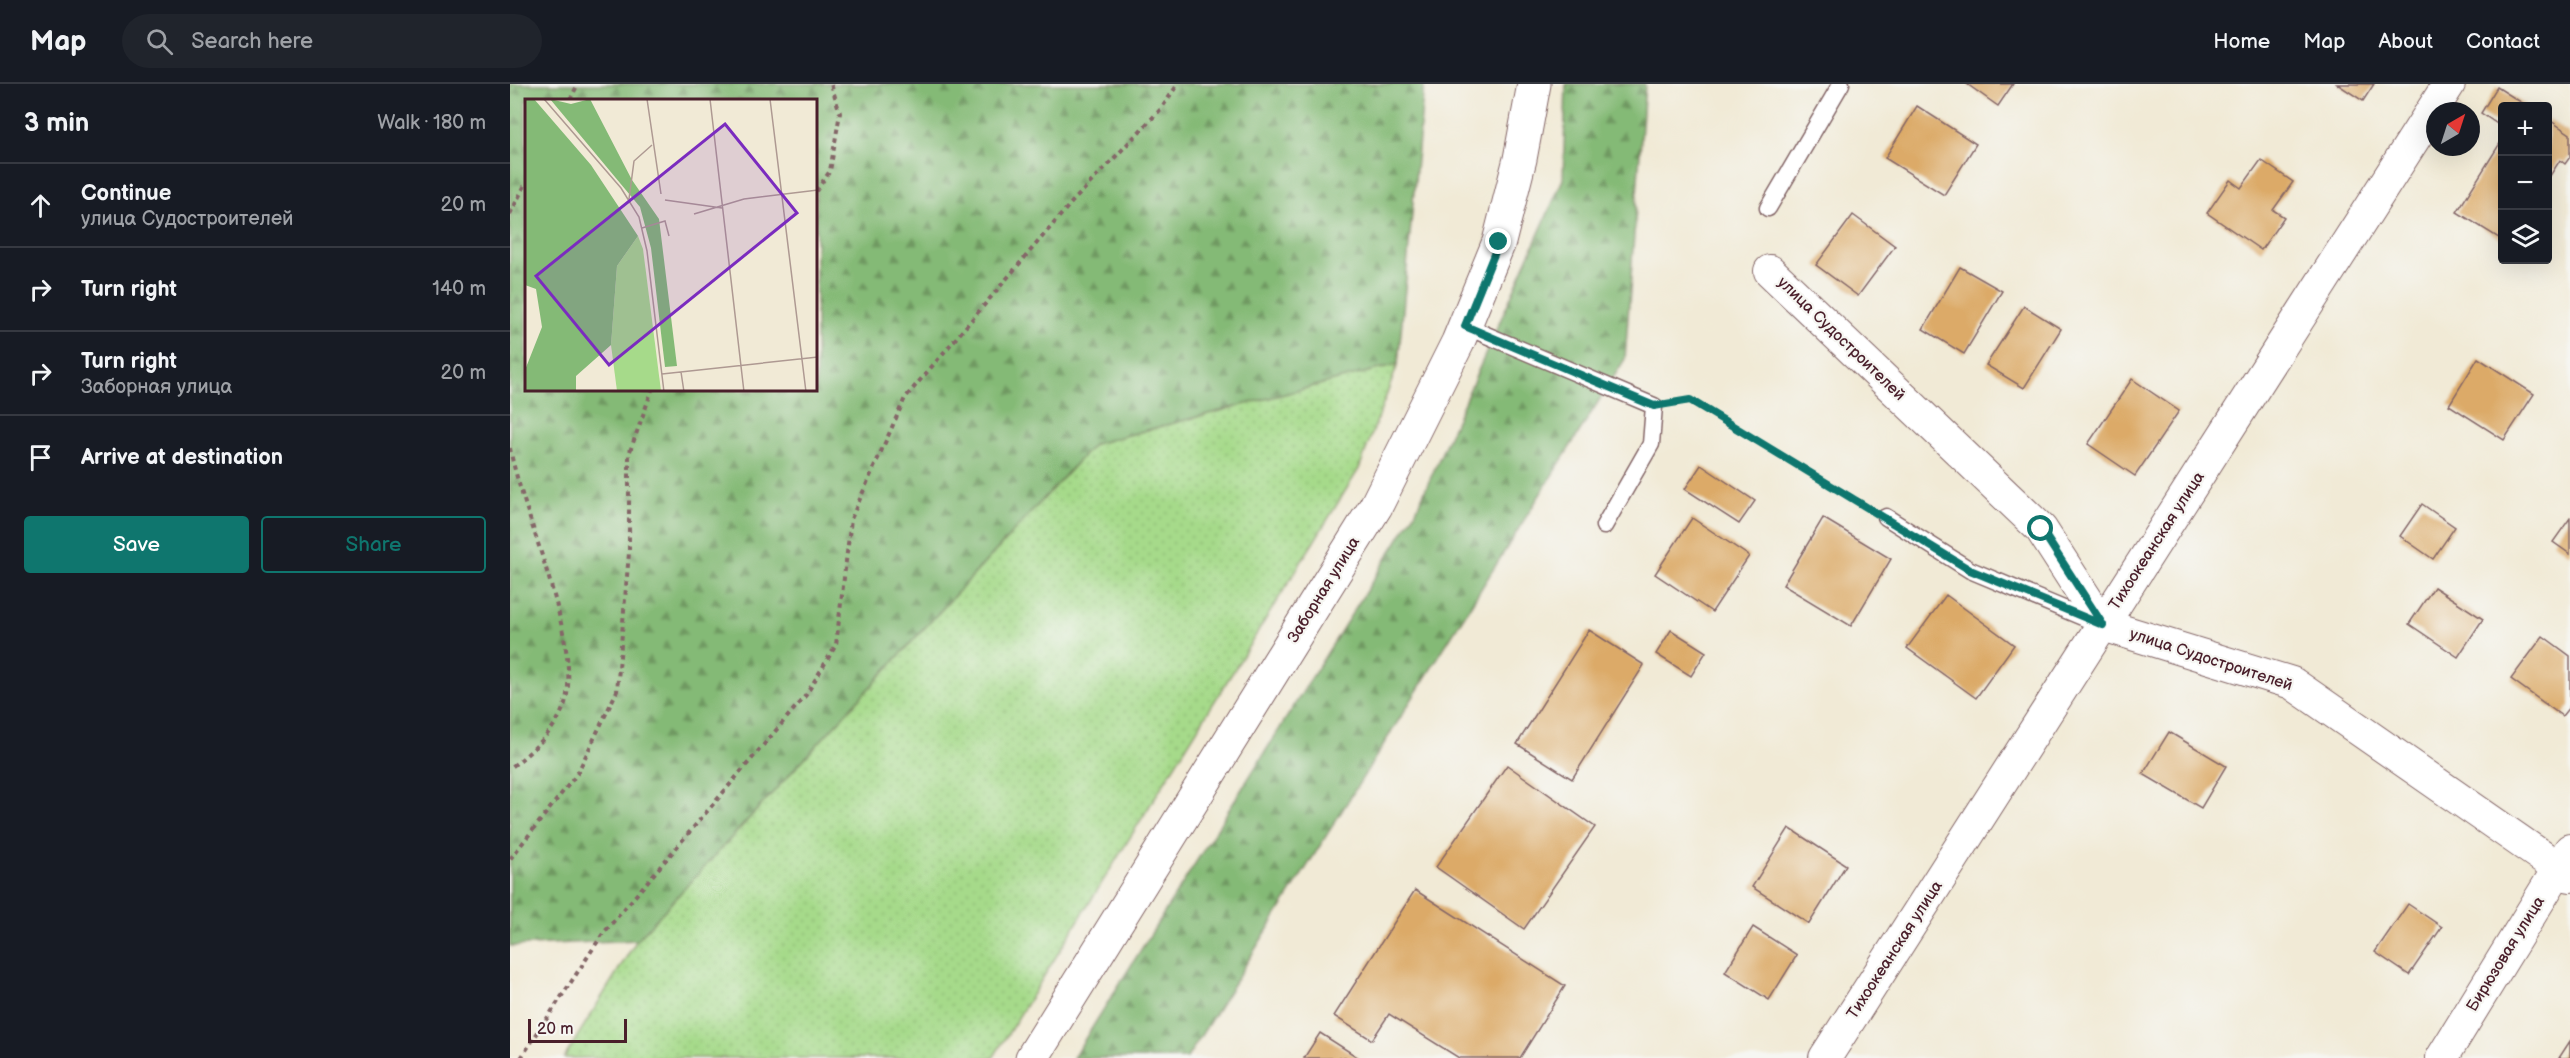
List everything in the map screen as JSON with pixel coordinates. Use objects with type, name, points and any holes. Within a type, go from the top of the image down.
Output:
[{"type":"street","name":"Заборная улица","points":[[1032,1058],[1376,506],[1465,326],[1499,242],[1520,159],[1534,84]]},
{"type":"street","name":"Тихоокеанская улица","points":[[1825,1058],[2449,84]]},
{"type":"street","name":"улица Судостроителей","points":[[1770,271],[2041,529],[2103,625],[2292,683],[2566,865]]},
{"type":"street","name":"Бирюзовая улица","points":[[2442,1058],[2566,865]]},
{"type":"lane","points":[[1768,208],[1841,84]]},
{"type":"lane","points":[[1465,326],[1654,406],[1651,444],[1604,526]]},
{"type":"lane","points":[[1886,517],[1970,570],[2103,625]]},
{"type":"path","points":[[570,99],[578,84]]},
{"type":"path","points":[[818,188],[830,171],[840,113],[831,84]]},
{"type":"path","points":[[521,1058],[602,934],[806,695],[836,645],[851,519],[905,398],[1072,202],[1161,109],[1178,84]]},
{"type":"path","points":[[510,214],[525,185]]},
{"type":"path","points":[[510,859],[577,774],[617,691],[629,553],[629,454],[651,392]]},
{"type":"path","points":[[1654,406],[1690,400],[1886,517]]},
{"type":"path","points":[[510,448],[563,629],[568,676],[563,710],[542,741],[510,768]]},
{"type":"green space","points":[[510,84],[1424,84],[1398,364],[1094,444],[637,940],[510,946]]},
{"type":"green space","points":[[1566,84],[1645,84],[1625,359],[1187,1058],[1073,1058],[1415,513],[1563,179]]},
{"type":"green space","points":[[1398,364],[1359,469],[993,1058],[564,1058],[637,940],[1094,444]]},
{"type":"building","points":[[1967,84],[2013,84],[1998,106]]},
{"type":"building","points":[[2337,84],[2374,84],[2363,101]]},
{"type":"building","points":[[2497,87],[2521,102],[2498,102],[2498,124],[2481,113]]},
{"type":"building","points":[[1917,106],[1976,144],[1944,195],[1885,158]]},
{"type":"building","points":[[2552,122],[2570,134],[2570,157],[2565,164],[2560,160],[2552,173]]},
{"type":"building","points":[[2498,146],[2498,238],[2457,212]]},
{"type":"building","points":[[2261,160],[2293,182],[2273,210],[2284,217],[2261,250],[2207,213],[2230,180],[2241,188]]},
{"type":"building","points":[[1853,215],[1895,246],[1858,296],[1816,265]]},
{"type":"building","points":[[1960,267],[2002,291],[1964,354],[1923,329]]},
{"type":"building","points":[[2024,306],[2061,329],[2024,388],[1986,365]]},
{"type":"building","points":[[2478,358],[2534,394],[2504,440],[2449,405]]},
{"type":"building","points":[[2132,379],[2179,411],[2135,476],[2088,444]]},
{"type":"building","points":[[1701,465],[1755,501],[1739,524],[1685,489]]},
{"type":"building","points":[[2422,504],[2455,527],[2433,559],[2400,536]]},
{"type":"building","points":[[1692,518],[1749,556],[1712,612],[1655,574]]},
{"type":"building","points":[[1823,518],[1891,559],[1851,626],[1783,585]]},
{"type":"building","points":[[2570,518],[2570,554],[2553,542]]},
{"type":"building","points":[[2434,587],[2483,619],[2458,657],[2409,624]]},
{"type":"building","points":[[1946,595],[2014,645],[1976,698],[1907,648]]},
{"type":"building","points":[[1589,630],[1644,665],[1572,779],[1517,744]]},
{"type":"building","points":[[1671,630],[1706,652],[1691,676],[1656,654]]},
{"type":"building","points":[[2543,636],[2570,656],[2570,706],[2562,716],[2511,679]]},
{"type":"building","points":[[2169,732],[2226,766],[2201,808],[2143,774]]},
{"type":"building","points":[[1507,765],[1595,827],[1524,929],[1436,867]]},
{"type":"building","points":[[1789,828],[1846,865],[1809,924],[1752,887]]},
{"type":"building","points":[[1415,890],[1565,986],[1520,1058],[1459,1058],[1389,1014],[1372,1040],[1334,1016]]},
{"type":"building","points":[[2408,904],[2442,927],[2409,975],[2375,952]]},
{"type":"building","points":[[1753,927],[1797,955],[1769,1000],[1725,972]]},
{"type":"building","points":[[1320,1033],[1359,1058],[1304,1058]]},
{"type":"building","points":[[2570,1041],[2570,1058],[2559,1058]]},
{"type":"route","points":[[1499,242],[1465,326],[1654,406],[1690,400],[1970,570],[2103,625],[2041,529]]}]
